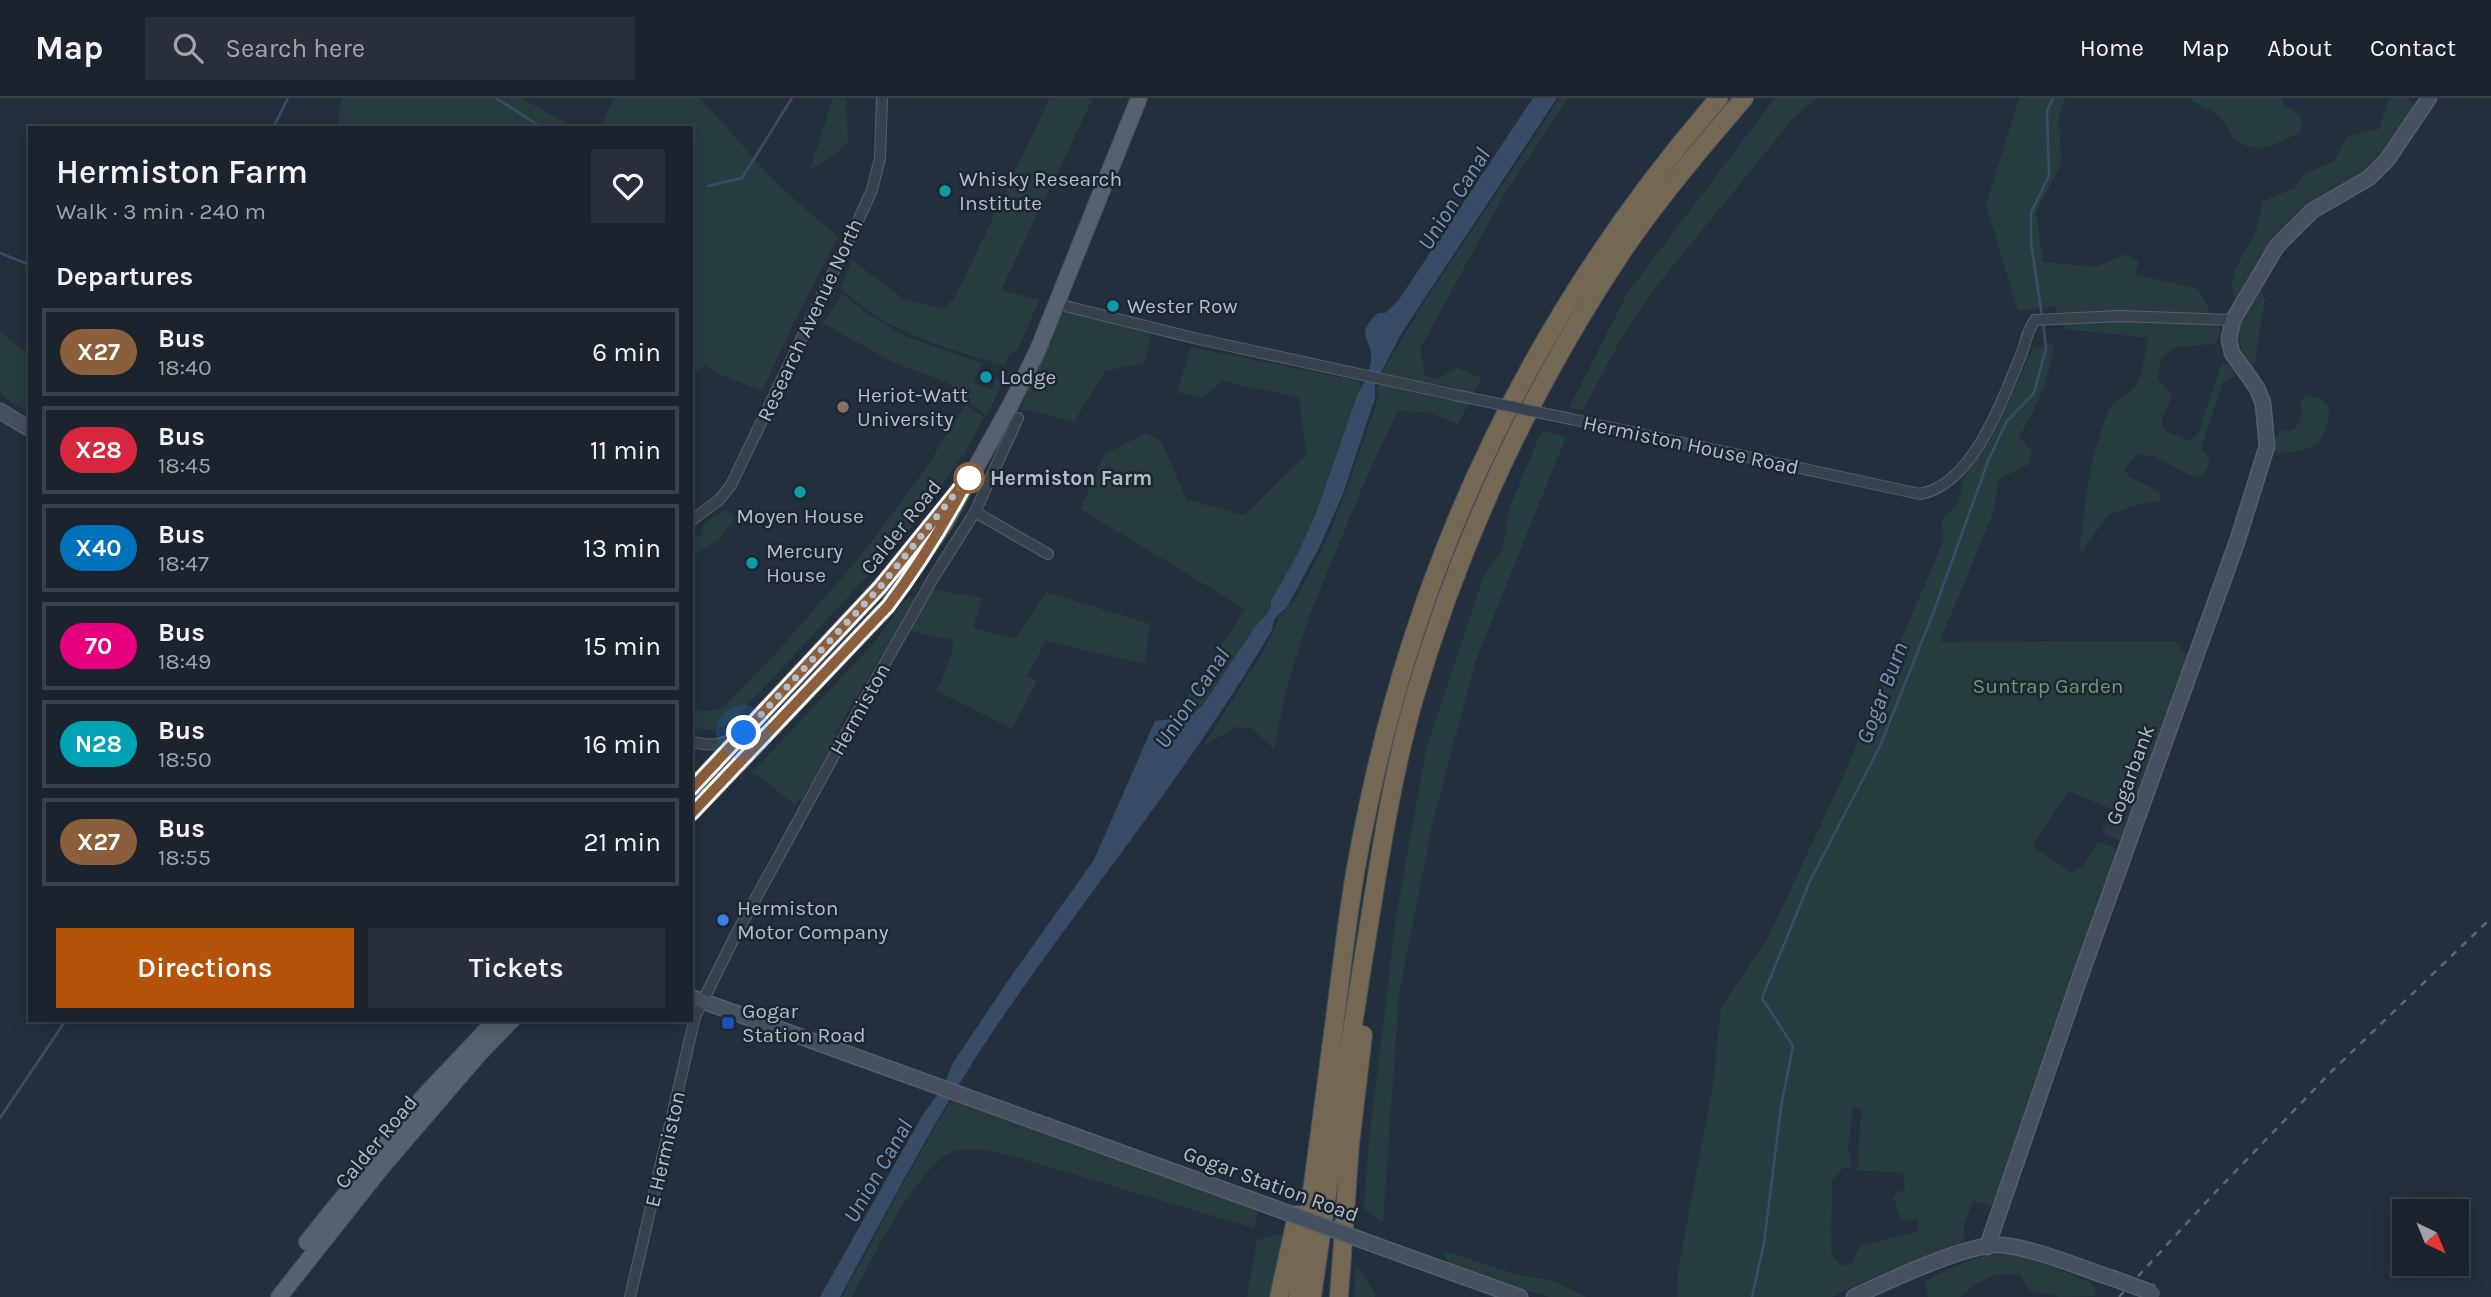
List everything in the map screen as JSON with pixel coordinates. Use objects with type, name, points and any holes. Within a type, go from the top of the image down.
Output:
[{"type":"highway","points":[[1279,1297],[1294,1234],[1363,827],[1400,677],[1436,570],[1483,457],[1547,335],[1610,236],[1685,137],[1719,98]]},
{"type":"highway","points":[[1312,1297],[1379,861],[1398,768],[1441,616],[1476,526],[1516,438],[1562,350],[1627,245],[1698,152],[1744,98]]},
{"type":"highway","points":[[1339,1297],[1350,1144],[1372,969],[1379,861]]},
{"type":"highway","points":[[1298,1297],[1348,919]]},
{"type":"main road","name":"Calder Road","points":[[693,812],[888,606],[944,524],[1017,392],[1057,304],[1139,98]]},
{"type":"main road","name":"Calder Road","points":[[693,787],[880,587],[971,474]]},
{"type":"main road","name":"Calder Road","points":[[267,1297],[346,1192],[424,1096],[494,1022]]},
{"type":"main road","name":"Calder Road","points":[[279,1297],[382,1167],[471,1062],[510,1022]]},
{"type":"street","name":"Research Avenue North","points":[[693,520],[719,500],[731,485],[872,190],[880,158],[882,98]]},
{"type":"street","points":[[2234,320],[2277,246],[2312,211],[2369,178],[2387,160],[2429,98]]},
{"type":"street","name":"Hermiston House Road","points":[[1057,304],[1194,338],[1359,372],[1388,381],[1920,494],[1930,492],[1948,482],[1979,444],[2035,320],[2120,316],[2234,320]]},
{"type":"street","name":"Gogarbank","points":[[1987,1247],[2080,977],[2237,542],[2267,446],[2263,403],[2257,388],[2232,352],[2229,339],[2234,320]]},
{"type":"street","points":[[0,411],[28,428]]},
{"type":"street","name":"Hermiston","points":[[697,999],[734,938],[932,580],[975,512],[1018,418]]},
{"type":"street","points":[[975,512],[1048,554]]},
{"type":"street","points":[[693,742],[709,746],[727,741],[768,709]]},
{"type":"street","name":"Gogar Station Road","points":[[697,999],[1520,1297]]},
{"type":"street","name":"E Hermiston","points":[[630,1297],[697,999]]},
{"type":"street","points":[[467,1050],[487,1022]]},
{"type":"street","points":[[1854,1297],[1892,1279],[1999,1245],[2014,1247],[2158,1295]]},
{"type":"green space","points":[[341,98],[521,98],[571,126],[358,126],[351,122],[350,126],[338,126]]},
{"type":"green space","points":[[614,98],[700,98],[778,185],[838,237],[762,391],[716,373],[706,366],[693,373],[693,126],[601,126]]},
{"type":"green space","points":[[833,98],[846,98],[848,142],[836,154],[810,169]]},
{"type":"green space","points":[[1050,98],[1093,98],[1001,290],[1039,300],[1018,350],[1009,354],[1005,366],[935,344],[895,327],[841,289],[852,260],[905,300],[944,309],[963,281]]},
{"type":"green space","points":[[1560,98],[1568,98],[1501,200],[1420,349],[1425,376],[1437,379],[1457,368],[1482,378],[1458,424],[1428,412],[1398,411],[1367,476],[1308,619],[1286,690],[1274,749],[1252,728],[1236,727],[1203,746],[1264,650],[1280,616],[1296,598],[1326,541],[1378,399],[1377,386],[1381,374],[1421,307]]},
{"type":"green space","points":[[1775,98],[1816,98],[1792,120],[1659,283],[1623,335],[1583,410],[1569,408],[1627,294]]},
{"type":"green space","points":[[2019,98],[2065,98],[2059,117],[2061,164],[2036,212],[2043,262],[2096,267],[2126,254],[2139,262],[2134,274],[2198,289],[2221,332],[2215,344],[2174,347],[2160,361],[2158,379],[2172,396],[2161,421],[2166,431],[2190,441],[2198,433],[2222,363],[2229,364],[2237,374],[2222,384],[2201,449],[2209,457],[2205,472],[2196,478],[2154,456],[2137,455],[2124,469],[2129,477],[2158,491],[2162,500],[2108,515],[2081,553],[2087,492],[2097,443],[2111,407],[2137,384],[2148,338],[2066,329],[2055,306],[2018,311],[1986,205]]},
{"type":"green space","points":[[2192,98],[2284,98],[2282,103],[2298,114],[2303,123],[2299,133],[2282,141],[2266,147],[2249,147],[2233,137],[2218,115],[2192,101]]},
{"type":"green space","points":[[2389,98],[2408,98],[2414,106],[2383,157],[2364,175],[2307,207],[2235,305],[2233,277],[2254,235],[2263,201],[2295,188],[2303,175],[2334,161],[2347,137],[2379,129]]},
{"type":"green space","points":[[2261,288],[2265,299],[2253,372],[2241,347],[2239,329],[2246,311]]},
{"type":"green space","points":[[843,294],[868,314],[905,336],[981,363],[974,382],[992,390],[996,378],[1003,382],[986,416],[948,383],[893,362],[822,323]]},
{"type":"green space","points":[[1064,310],[1152,334],[1145,363],[1105,371],[1074,422],[1031,410],[1020,411]]},
{"type":"green space","points":[[0,332],[28,353],[28,412],[7,399],[0,391]]},
{"type":"green space","name":"Suntrap Garden","points":[[2053,343],[2042,392],[2019,437],[2032,452],[2029,464],[1999,479],[1993,513],[1941,642],[2175,641],[2190,659],[2164,730],[2157,730],[2161,736],[2122,841],[2102,831],[2111,809],[2068,791],[2032,846],[2072,873],[2084,864],[2097,843],[2115,848],[2119,856],[1992,1206],[1973,1201],[1964,1225],[1965,1248],[1891,1269],[1832,1297],[1677,1297],[1679,1265],[1713,1084],[1721,1007],[1769,936],[1842,779],[1943,542],[1942,519],[1958,503],[1965,475],[1990,441],[2033,348]],"holes":[[[1853,1106],[1861,1109],[1857,1170],[1903,1173],[1905,1190],[1896,1192],[1897,1195],[1893,1197],[1902,1220],[1917,1219],[1919,1231],[1860,1246],[1851,1265],[1843,1266],[1831,1251],[1832,1180],[1843,1168],[1850,1168],[1852,1163],[1848,1150]]]},
{"type":"green space","points":[[1191,347],[1355,380],[1363,386],[1358,393],[1316,513],[1298,553],[1271,601],[1271,608],[1255,627],[1203,705],[1189,717],[1169,718],[1192,690],[1245,609],[1080,509],[1105,454],[1146,433],[1161,441],[1187,500],[1244,515],[1306,455],[1299,397],[1222,381],[1203,398],[1177,392]]},
{"type":"green space","points":[[2306,395],[2322,400],[2329,407],[2326,430],[2316,444],[2308,448],[2276,453],[2273,445],[2275,436],[2283,430],[2289,431],[2297,426],[2301,415],[2300,401]]},
{"type":"green space","points":[[965,405],[984,417],[965,453],[910,530],[730,724],[712,730],[693,728],[693,710],[715,711],[725,706],[778,651],[863,553],[926,468]]},
{"type":"green space","points":[[1542,430],[1566,437],[1475,663],[1432,825],[1399,994],[1383,1222],[1364,1209],[1369,1140],[1396,918],[1426,750],[1483,578],[1502,551],[1510,507]]},
{"type":"green space","points":[[726,511],[735,519],[718,540],[693,557],[694,538],[702,534],[702,527],[711,518]]},
{"type":"green space","points":[[934,590],[982,598],[973,628],[1015,639],[1046,592],[1150,624],[1145,664],[1046,641],[1027,676],[1037,681],[1012,729],[937,691],[952,653],[954,640],[908,631]]},
{"type":"green space","points":[[909,595],[915,599],[835,733],[838,736],[801,802],[799,799],[795,805],[758,775],[752,774],[753,771],[874,643]]},
{"type":"green space","points":[[952,1098],[1259,1208],[1254,1228],[1019,1158],[971,1149],[955,1151],[942,1158],[912,1192],[870,1261],[852,1297],[842,1297]]},
{"type":"green space","points":[[1294,1233],[1279,1297],[1247,1297],[1257,1240]]},
{"type":"green space","points":[[1444,1251],[1514,1274],[1553,1281],[1586,1297],[1549,1297],[1510,1286],[1447,1261]]},
{"type":"green space","points":[[1999,1253],[2025,1255],[2091,1283],[2096,1296],[2060,1297],[2029,1290],[2020,1275],[2008,1273],[1992,1276],[1974,1285],[1960,1297],[1928,1297],[1925,1283],[1941,1273],[1960,1264]]},
{"type":"green space","points":[[1356,1266],[1375,1293],[1375,1297],[1354,1297]]},
{"type":"water","points":[[1533,98],[1557,98],[1401,334],[1375,384],[1375,398],[1343,494],[1319,548],[1287,607],[1274,619],[1272,630],[1206,733],[972,1063],[840,1297],[820,1297],[922,1116],[943,1087],[953,1063],[1094,860],[1155,721],[1189,717],[1203,705],[1255,627],[1271,608],[1271,601],[1298,553],[1316,513],[1358,393],[1368,373],[1371,353],[1365,332],[1367,327],[1378,313],[1385,313],[1398,301]]},
{"type":"waterway","points":[[274,126],[288,98]]},
{"type":"waterway","points":[[496,98],[540,126]]},
{"type":"waterway","points":[[708,186],[742,178],[792,98]]},
{"type":"waterway","name":"Gogar Burn","points":[[2042,316],[2031,243],[2031,213],[2049,175],[2047,111],[2053,98]]},
{"type":"waterway","points":[[0,253],[28,264]]},
{"type":"waterway","name":"Gogar Burn","points":[[1752,1297],[1764,1243],[1781,1107],[1793,1046],[1762,998],[1810,881],[1880,746],[1934,611],[1988,461],[2007,421],[2034,393],[2046,348],[2043,322]]},
{"type":"waterway","points":[[0,1118],[65,1022]]},
{"type":"railway","points":[[2119,1297],[2331,1072],[2491,918]]},
{"type":"bus line","name":"X27","points":[[693,787],[880,587],[971,474],[944,524],[888,606],[693,812]]},
{"type":"place","name":"Whisky Research Institute","points":[[945,191]]},
{"type":"place","name":"Wester Row","points":[[1113,306]]},
{"type":"place","name":"Lodge","points":[[986,377]]},
{"type":"place","name":"Heriot-Watt University","points":[[843,407]]},
{"type":"place","name":"Hermiston Farm","points":[[969,478]]},
{"type":"place","name":"Moyen House","points":[[800,492]]},
{"type":"place","name":"Mercury House","points":[[752,563]]},
{"type":"place","name":"Hermiston Motor Company","points":[[723,920]]},
{"type":"place","name":"Gogar Station Road","points":[[728,1023]]},
{"type":"route","points":[[744,733],[880,587],[971,474],[969,478]]},
{"type":"water label","name":"Union Canal","points":[[1454,199]]},
{"type":"water label","name":"Union Canal","points":[[1192,698]]},
{"type":"water label","name":"Union Canal","points":[[878,1171]]}]
